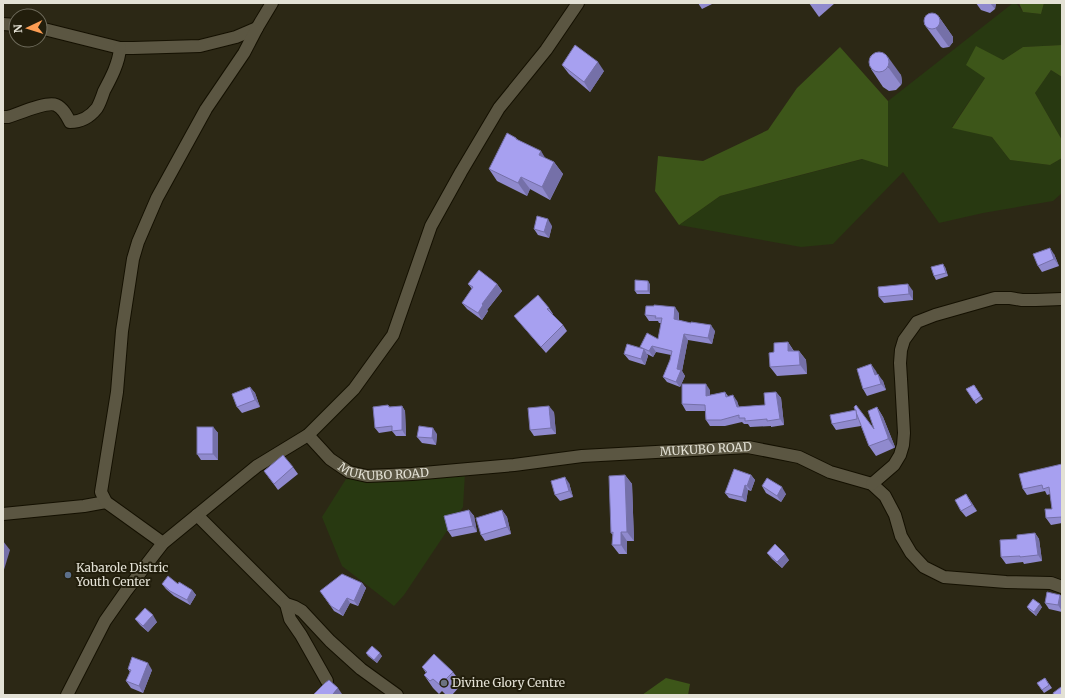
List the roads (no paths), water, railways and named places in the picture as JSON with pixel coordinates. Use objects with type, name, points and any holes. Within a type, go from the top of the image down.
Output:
[{"type":"street","points":[[163,543],[106,502],[100,492],[117,392],[122,331],[133,259],[138,242],[157,198],[206,109],[244,53],[256,28],[272,3]]},
{"type":"street","points":[[67,695],[105,621],[163,543],[257,466],[308,436],[354,390],[393,335],[431,226],[461,172],[500,108],[546,50],[578,3]]},
{"type":"street","points":[[48,30],[120,48],[133,48],[200,46],[236,37],[256,28]]},
{"type":"street","points":[[3,117],[8,117],[46,104],[55,105],[62,109],[70,122],[77,122],[86,118],[97,108],[119,55],[120,48]]},
{"type":"street","points":[[872,484],[894,465],[900,456],[904,445],[900,363],[901,350],[904,340],[917,322],[935,315],[995,298],[1022,300],[1062,299]]},
{"type":"street","name":"MUKUBO ROAD","points":[[308,436],[330,459],[349,472],[367,476],[514,466],[582,456],[748,448],[799,457],[830,472],[872,484],[885,496],[895,515],[901,536],[911,553],[924,567],[944,577],[1006,582],[1051,583],[1062,587]]},
{"type":"street","points":[[3,514],[84,506],[106,502]]},
{"type":"street","points":[[197,515],[286,604],[295,607],[302,612],[330,641],[361,669],[398,695]]},
{"type":"street","points":[[286,604],[290,619],[327,681]]},
{"type":"place","name":"Kabarole Distric Youth Center","points":[[68,575]]},
{"type":"place","name":"Divine Glory Centre","points":[[444,683]]}]
